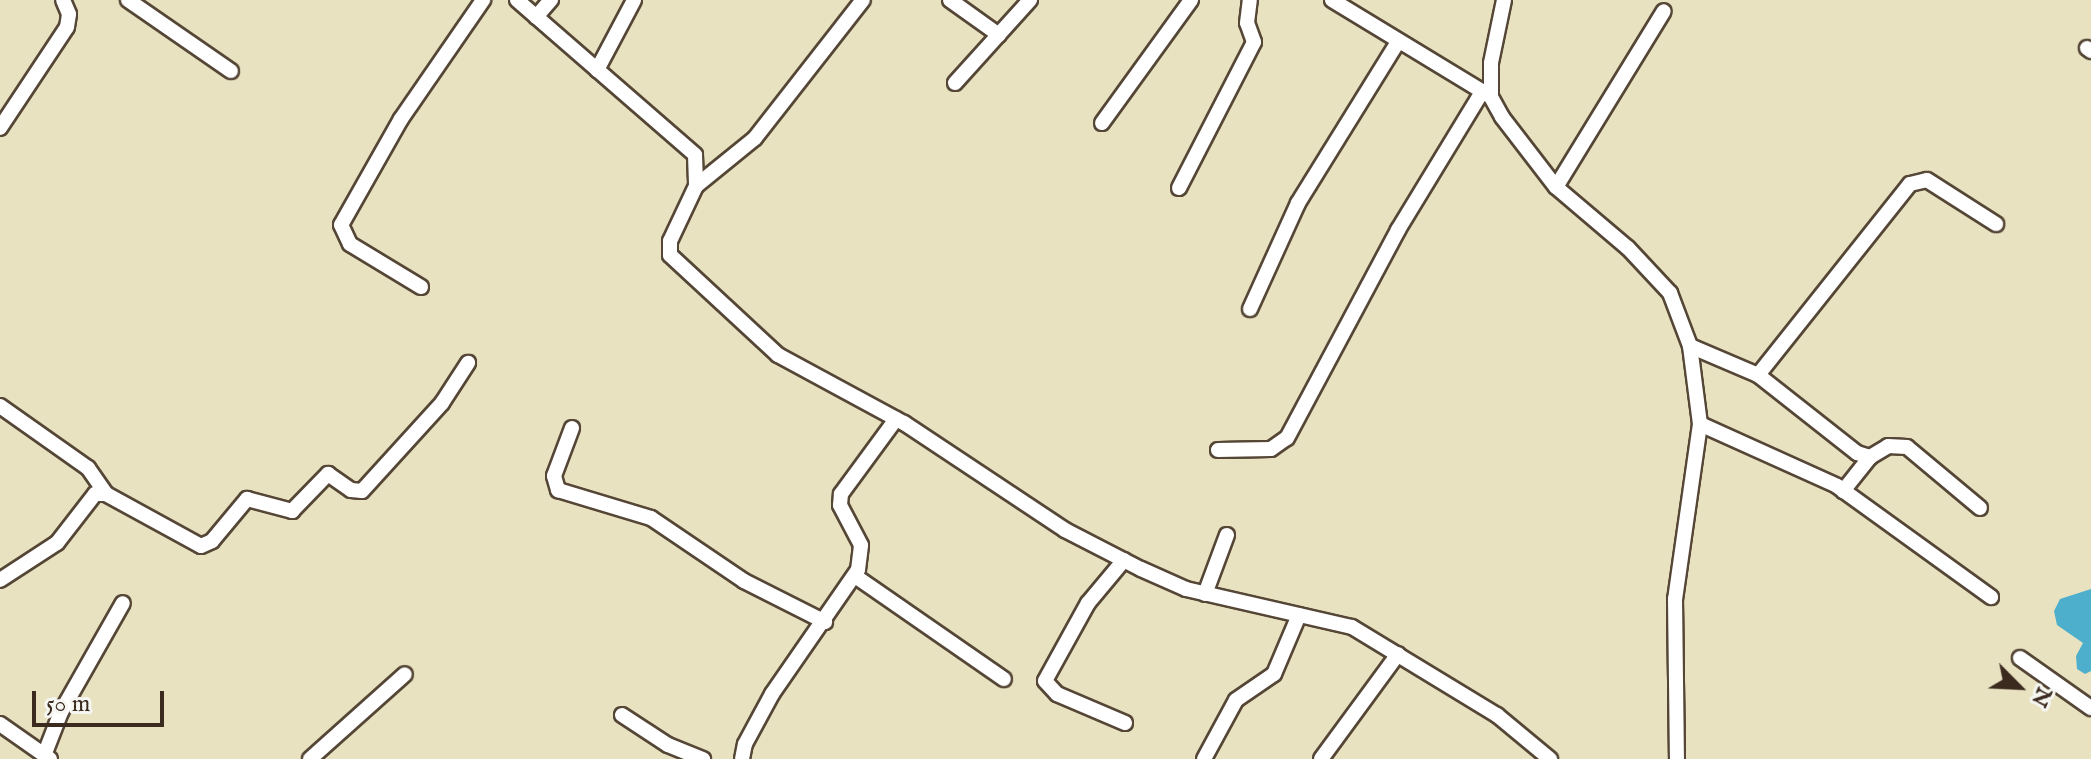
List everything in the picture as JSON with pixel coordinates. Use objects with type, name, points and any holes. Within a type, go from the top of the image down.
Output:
[{"type":"street","points":[[0,128],[67,27],[69,14],[63,0]]},
{"type":"street","points":[[128,0],[231,71]]},
{"type":"street","points":[[421,287],[350,244],[341,225],[401,119],[483,0]]},
{"type":"street","points":[[517,0],[695,155],[696,186]]},
{"type":"street","points":[[536,17],[551,0]]},
{"type":"street","points":[[597,70],[634,0]]},
{"type":"street","points":[[863,0],[755,138],[696,186],[670,241],[670,255],[684,272],[778,355],[896,419],[1065,530],[1124,560],[1205,594],[1352,627],[1497,715],[1550,759]]},
{"type":"street","points":[[950,0],[999,35]]},
{"type":"street","points":[[955,83],[1030,0]]},
{"type":"street","points":[[1102,123],[1191,0]]},
{"type":"street","points":[[1179,188],[1254,42],[1247,23],[1250,0]]},
{"type":"street","points":[[1332,0],[1487,95],[1524,152],[1556,187],[1628,248],[1670,293],[1690,346],[1700,424],[1675,599],[1677,759]]},
{"type":"street","points":[[1218,450],[1271,449],[1287,438],[1398,230],[1487,95],[1492,38],[1504,0]]},
{"type":"street","points":[[1556,187],[1664,11]]},
{"type":"street","points":[[1250,309],[1298,203],[1398,42]]},
{"type":"street","points":[[1758,375],[1910,184],[1927,180],[1996,224]]},
{"type":"street","points":[[1690,346],[1758,375],[1819,428],[1870,457]]},
{"type":"street","points":[[0,406],[88,468],[106,494],[201,546],[212,541],[247,499],[292,511],[328,474],[351,490],[362,491],[442,403],[468,363]]},
{"type":"street","points":[[742,759],[772,694],[855,576],[861,545],[840,505],[841,494],[896,419]]},
{"type":"street","points":[[1700,424],[1767,451],[1843,491],[1991,597]]},
{"type":"street","points":[[572,428],[554,476],[558,490],[651,518],[744,581],[825,622]]},
{"type":"street","points":[[1843,491],[1870,457],[1888,446],[1907,447],[1980,508]]},
{"type":"street","points":[[0,580],[57,543],[95,494],[106,494]]},
{"type":"street","points":[[1205,594],[1227,535]]},
{"type":"street","points":[[1124,560],[1074,624],[1045,681],[1057,694],[1125,723]]},
{"type":"street","points":[[855,576],[1004,679]]},
{"type":"street","points":[[0,724],[48,756],[61,712],[123,603]]},
{"type":"street","points":[[1204,759],[1236,700],[1274,674],[1299,615]]},
{"type":"street","points":[[1321,759],[1398,654]]},
{"type":"street","points":[[2020,658],[2091,708]]},
{"type":"street","points":[[310,759],[405,674]]},
{"type":"street","points":[[622,715],[668,745],[703,759]]},
{"type":"water","points":[[2091,589],[2091,671],[2085,674],[2077,669],[2076,656],[2083,643],[2057,625],[2054,611],[2060,599]]}]
